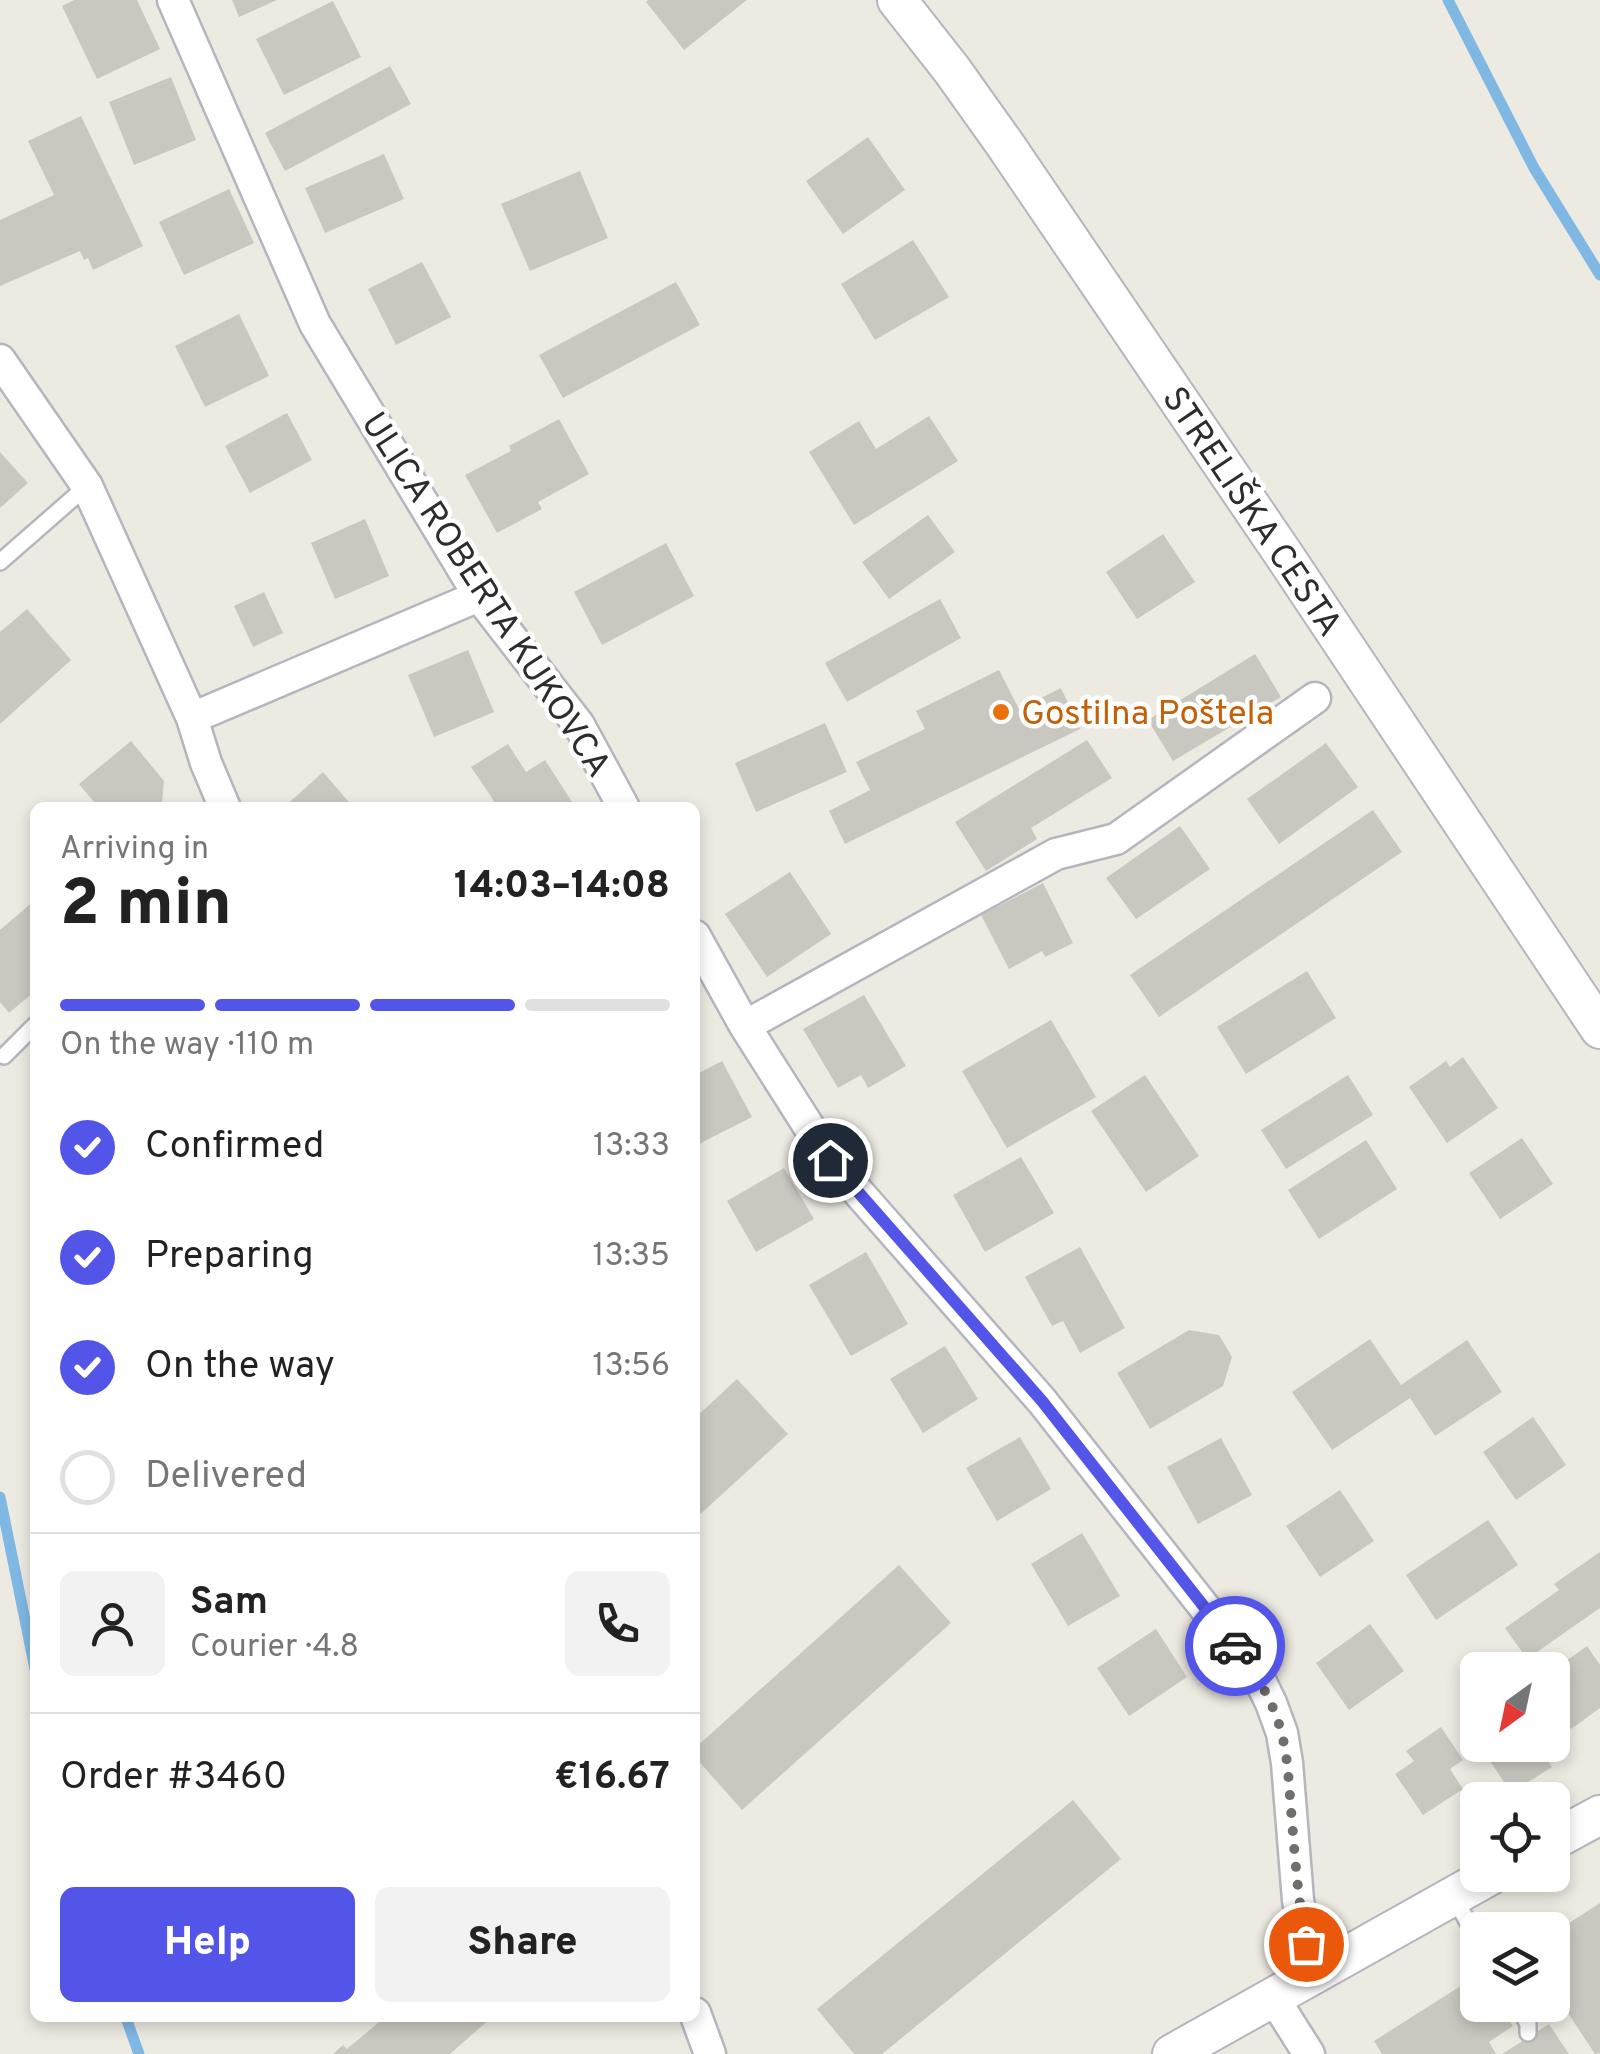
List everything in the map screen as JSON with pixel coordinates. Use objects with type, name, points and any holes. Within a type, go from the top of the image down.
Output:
[{"type":"street","name":"ULICA ROBERTA KUKOVCA","points":[[174,0],[315,324],[479,596],[579,725],[621,802]]},
{"type":"street","name":"STRELIŠKA CESTA","points":[[897,0],[1015,159],[1600,1029]]},
{"type":"street","points":[[0,360],[86,486],[192,718],[222,802]]},
{"type":"street","points":[[192,718],[479,596]]},
{"type":"street","points":[[745,1026],[1056,854],[1116,839],[1316,698]]},
{"type":"street","points":[[700,945],[745,1026],[830,1160],[1042,1401],[1256,1674],[1271,1702],[1284,1748],[1298,1900],[1311,1975]]},
{"type":"street","points":[[1570,1831],[1600,1815]]},
{"type":"street","points":[[1172,2054],[1460,1892]]},
{"type":"street","points":[[1273,1998],[1309,2054]]},
{"type":"street","points":[[698,2022],[710,2054]]},
{"type":"lane","points":[[0,562],[86,486]]},
{"type":"lane","points":[[4,1056],[30,1030]]},
{"type":"lane","points":[[1453,1896],[1462,1912]]},
{"type":"lane","points":[[1527,2022],[1528,2033]]},
{"type":"building","points":[[74,0],[137,0],[160,49],[97,79],[62,6]]},
{"type":"building","points":[[232,0],[277,0],[239,17]]},
{"type":"building","points":[[648,0],[747,0],[684,50]]},
{"type":"building","points":[[333,1],[361,57],[284,95],[256,39]]},
{"type":"building","points":[[390,66],[411,104],[285,171],[265,133]]},
{"type":"building","points":[[171,77],[196,140],[134,165],[109,102]]},
{"type":"building","points":[[81,116],[143,246],[93,270],[80,251],[0,286],[0,220],[54,195],[28,141]]},
{"type":"building","points":[[868,137],[905,190],[843,234],[806,181]]},
{"type":"building","points":[[384,154],[404,199],[325,233],[305,188]]},
{"type":"building","points":[[580,171],[608,238],[530,271],[501,204]]},
{"type":"building","points":[[229,189],[254,243],[184,275],[159,222]]},
{"type":"building","points":[[913,240],[949,297],[875,340],[841,284]]},
{"type":"building","points":[[422,262],[451,317],[396,345],[368,289]]},
{"type":"building","points":[[676,282],[700,325],[563,398],[539,355]]},
{"type":"building","points":[[239,314],[269,376],[205,407],[175,346]]},
{"type":"building","points":[[287,413],[312,460],[250,493],[225,446]]},
{"type":"building","points":[[929,416],[958,461],[854,525],[809,452],[859,421],[876,449]]},
{"type":"building","points":[[559,419],[589,474],[538,502],[542,509],[497,533],[465,475]]},
{"type":"building","points":[[0,452],[28,483],[0,508]]},
{"type":"building","points":[[928,515],[955,552],[889,599],[862,562]]},
{"type":"building","points":[[365,519],[389,576],[335,599],[311,543]]},
{"type":"building","points":[[1163,534],[1195,582],[1137,619],[1106,572]]},
{"type":"building","points":[[666,543],[694,596],[602,645],[574,592]]},
{"type":"building","points":[[264,592],[283,633],[253,647],[234,606]]},
{"type":"building","points":[[940,599],[961,638],[847,702],[825,663]]},
{"type":"building","points":[[27,609],[71,660],[0,724],[0,632]]},
{"type":"building","points":[[468,650],[494,712],[434,737],[408,675]]},
{"type":"building","points":[[1255,654],[1281,697],[1173,761],[1148,720]]},
{"type":"building","points":[[999,670],[1019,709],[1061,688],[1080,729],[845,844],[829,811],[870,790],[856,762],[925,729],[916,711]]},
{"type":"building","points":[[825,723],[847,772],[756,812],[735,763]]},
{"type":"building","points":[[1087,740],[1112,778],[1031,828],[1037,839],[986,871],[955,822]]},
{"type":"building","points":[[131,741],[164,781],[162,802],[94,802],[79,784]]},
{"type":"building","points":[[1326,743],[1358,787],[1279,844],[1247,799]]},
{"type":"building","points":[[508,744],[526,772],[545,760],[572,802],[492,802],[471,767]]},
{"type":"building","points":[[323,772],[349,802],[290,802]]},
{"type":"building","points":[[1373,810],[1402,852],[1159,1017],[1130,975]]},
{"type":"building","points":[[1180,826],[1210,869],[1136,919],[1106,878]]},
{"type":"building","points":[[790,872],[831,934],[767,977],[725,914]]},
{"type":"building","points":[[1043,883],[1073,943],[1045,957],[1042,951],[1009,969],[981,915]]},
{"type":"building","points":[[30,904],[30,995],[9,1013],[0,1002],[0,930]]},
{"type":"building","points":[[1307,971],[1336,1018],[1246,1074],[1217,1027]]},
{"type":"building","points":[[864,995],[906,1066],[868,1088],[861,1075],[838,1088],[803,1029]]},
{"type":"building","points":[[1051,1020],[1096,1097],[1007,1148],[962,1071]]},
{"type":"building","points":[[1463,1057],[1498,1108],[1447,1143],[1409,1087],[1446,1061],[1450,1067]]},
{"type":"building","points":[[722,1061],[752,1117],[700,1143],[700,1072]]},
{"type":"building","points":[[1145,1075],[1199,1156],[1146,1192],[1091,1111]]},
{"type":"building","points":[[1348,1075],[1373,1115],[1286,1169],[1261,1130]]},
{"type":"building","points":[[1522,1138],[1553,1184],[1500,1219],[1469,1173]]},
{"type":"building","points":[[1366,1140],[1397,1189],[1319,1239],[1288,1190]]},
{"type":"building","points":[[1021,1157],[1054,1213],[985,1252],[953,1195]]},
{"type":"building","points":[[784,1168],[814,1219],[756,1252],[727,1201]]},
{"type":"building","points":[[1080,1247],[1125,1328],[1080,1353],[1063,1321],[1052,1326],[1025,1277]]},
{"type":"building","points":[[866,1252],[908,1324],[851,1356],[809,1285]]},
{"type":"building","points":[[1189,1330],[1219,1335],[1232,1357],[1223,1386],[1150,1429],[1117,1373]]},
{"type":"building","points":[[1370,1339],[1401,1385],[1467,1340],[1502,1392],[1435,1436],[1410,1398],[1332,1450],[1292,1392]]},
{"type":"building","points":[[945,1346],[978,1399],[923,1433],[890,1379]]},
{"type":"building","points":[[737,1379],[788,1434],[700,1514],[700,1413]]},
{"type":"building","points":[[1533,1417],[1566,1465],[1516,1500],[1483,1452]]},
{"type":"building","points":[[1020,1437],[1051,1489],[997,1521],[966,1468]]},
{"type":"building","points":[[1221,1438],[1252,1495],[1198,1524],[1167,1467]]},
{"type":"building","points":[[1340,1490],[1374,1541],[1320,1577],[1286,1526]]},
{"type":"building","points":[[1488,1520],[1518,1565],[1436,1620],[1406,1575]]},
{"type":"building","points":[[1082,1533],[1120,1596],[1068,1626],[1031,1564]]},
{"type":"building","points":[[1600,1552],[1600,1608],[1537,1652],[1522,1652],[1505,1628],[1559,1590],[1554,1584]]},
{"type":"building","points":[[899,1565],[951,1623],[742,1810],[700,1763],[700,1744]]},
{"type":"building","points":[[1370,1624],[1404,1671],[1349,1710],[1316,1663]]},
{"type":"building","points":[[1156,1629],[1187,1677],[1129,1716],[1097,1668]]},
{"type":"building","points":[[1587,1646],[1600,1665],[1600,1708],[1571,1729],[1570,1728],[1570,1658]]},
{"type":"building","points":[[1441,1727],[1460,1756],[1460,1762],[1450,1769],[1460,1791],[1423,1815],[1395,1774],[1414,1761],[1406,1751]]},
{"type":"building","points":[[1491,1762],[1549,1762],[1552,1767],[1528,1782],[1504,1782]]},
{"type":"building","points":[[1073,1800],[1121,1859],[882,2054],[854,2054],[817,2009]]},
{"type":"building","points":[[1600,1903],[1600,2053],[1595,2054],[1570,2016],[1570,1922]]},
{"type":"building","points":[[1460,1986],[1460,2022],[1510,2022],[1513,2026],[1489,2042],[1496,2054],[1382,2054],[1374,2041]]},
{"type":"building","points":[[379,2022],[486,2022],[450,2054],[333,2054],[343,2045],[347,2049]]},
{"type":"building","points":[[1549,2024],[1569,2054],[1502,2054]]},
{"type":"waterway","points":[[1448,0],[1534,168],[1600,275]]},
{"type":"waterway","points":[[0,1497],[30,1644]]},
{"type":"waterway","points":[[127,2022],[139,2054]]},
{"type":"way so far","points":[[1235,1646],[1256,1674],[1282,1733],[1306,1944]]},
{"type":"place","name":"Gostilna Poštela","points":[[1001,712]]},
{"type":"route","points":[[830,1160],[1042,1401],[1235,1646]]}]
